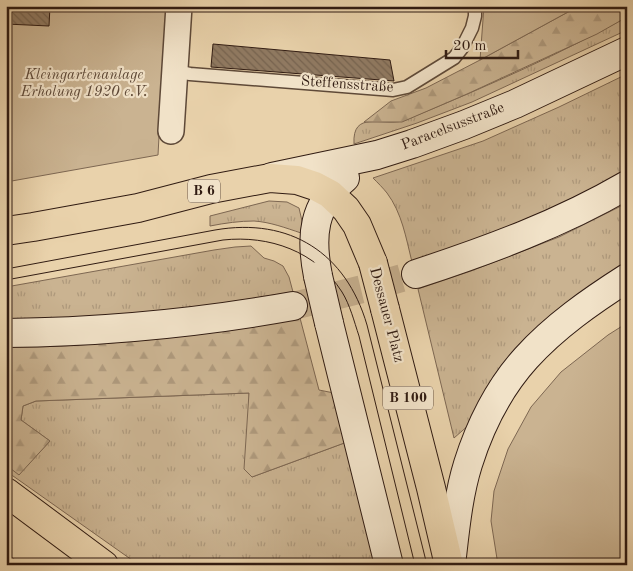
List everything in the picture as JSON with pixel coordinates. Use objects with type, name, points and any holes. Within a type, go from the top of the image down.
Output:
[{"type":"main road","name":"Paracelsusstraße","points":[[6,231],[138,208],[211,190],[377,155],[464,125],[627,51]]},
{"type":"main road","points":[[377,155],[340,182],[323,204],[317,216],[314,230],[314,248],[318,276],[388,565]]},
{"type":"main road","name":"Paracelsusstraße","points":[[270,178],[297,180],[315,186],[330,194]]},
{"type":"main road","points":[[416,274],[473,256],[538,230],[627,185]]},
{"type":"main road","name":"Dessauer Platz","points":[[330,194],[346,208],[357,225],[373,263],[450,565]]},
{"type":"main road","points":[[450,565],[459,503],[468,466],[476,442],[492,408],[507,383],[526,358],[554,330],[600,295],[627,278]]},
{"type":"main road","points":[[6,333],[62,332],[140,327],[240,315],[293,306]]},
{"type":"main road","points":[[6,492],[104,565]]},
{"type":"street","points":[[171,131],[179,6]]},
{"type":"lane","name":"Steffensstraße","points":[[175,70],[190,74],[393,90],[408,87],[454,58],[462,48],[472,28],[475,6]]},
{"type":"green space","name":"Kleingartenanlage Erholung 1920 e.V.","points":[[6,6],[166,6],[158,155],[6,182]]},
{"type":"green space","points":[[484,6],[579,6],[480,60]]},
{"type":"green space","points":[[579,6],[627,6],[627,17],[597,34],[402,122],[364,122],[391,101],[426,88]]},
{"type":"green space","points":[[627,17],[627,30],[472,102],[354,144],[355,133],[363,123],[394,122],[409,119],[525,68]]},
{"type":"green space","points":[[627,74],[627,171],[552,208],[483,237],[412,262],[403,226],[396,209],[387,193],[373,178],[483,141]]},
{"type":"green space","points":[[269,201],[287,202],[299,208],[302,221],[301,233],[272,224],[254,221],[210,226],[210,216]]},
{"type":"green space","points":[[627,203],[627,266],[454,438],[418,289],[559,237]]},
{"type":"green space","points":[[251,246],[264,258],[283,266],[289,277],[293,292],[205,306],[99,317],[6,319],[6,287],[214,250]]},
{"type":"green space","points":[[300,318],[319,390],[334,393],[347,442],[252,477],[244,469],[249,393],[36,401],[23,406],[21,420],[50,441],[19,475],[6,465],[6,347],[70,346],[162,338],[218,332]]},
{"type":"green space","points":[[627,323],[627,565],[498,565],[491,521],[494,491],[508,449],[531,407],[561,372],[608,335]]},
{"type":"green space","points":[[249,393],[252,477],[347,442],[377,565],[139,565],[6,471],[6,465],[19,474],[50,441],[21,420],[23,406],[36,401]]},
{"type":"green space","points":[[6,553],[22,565],[6,565]]},
{"type":"building","points":[[6,6],[50,6],[49,26],[6,24]]},
{"type":"building","points":[[213,44],[390,60],[394,81],[211,67]]},
{"type":"tunnel","points":[[293,306],[416,274]]},
{"type":"tram line","points":[[6,269],[215,230],[242,227],[267,229],[291,235],[311,246],[329,260],[345,278],[358,300],[367,325],[427,565]]},
{"type":"tram line","points":[[6,280],[223,240],[240,239],[274,243],[305,256],[331,278],[342,292],[352,313],[415,565]]}]
